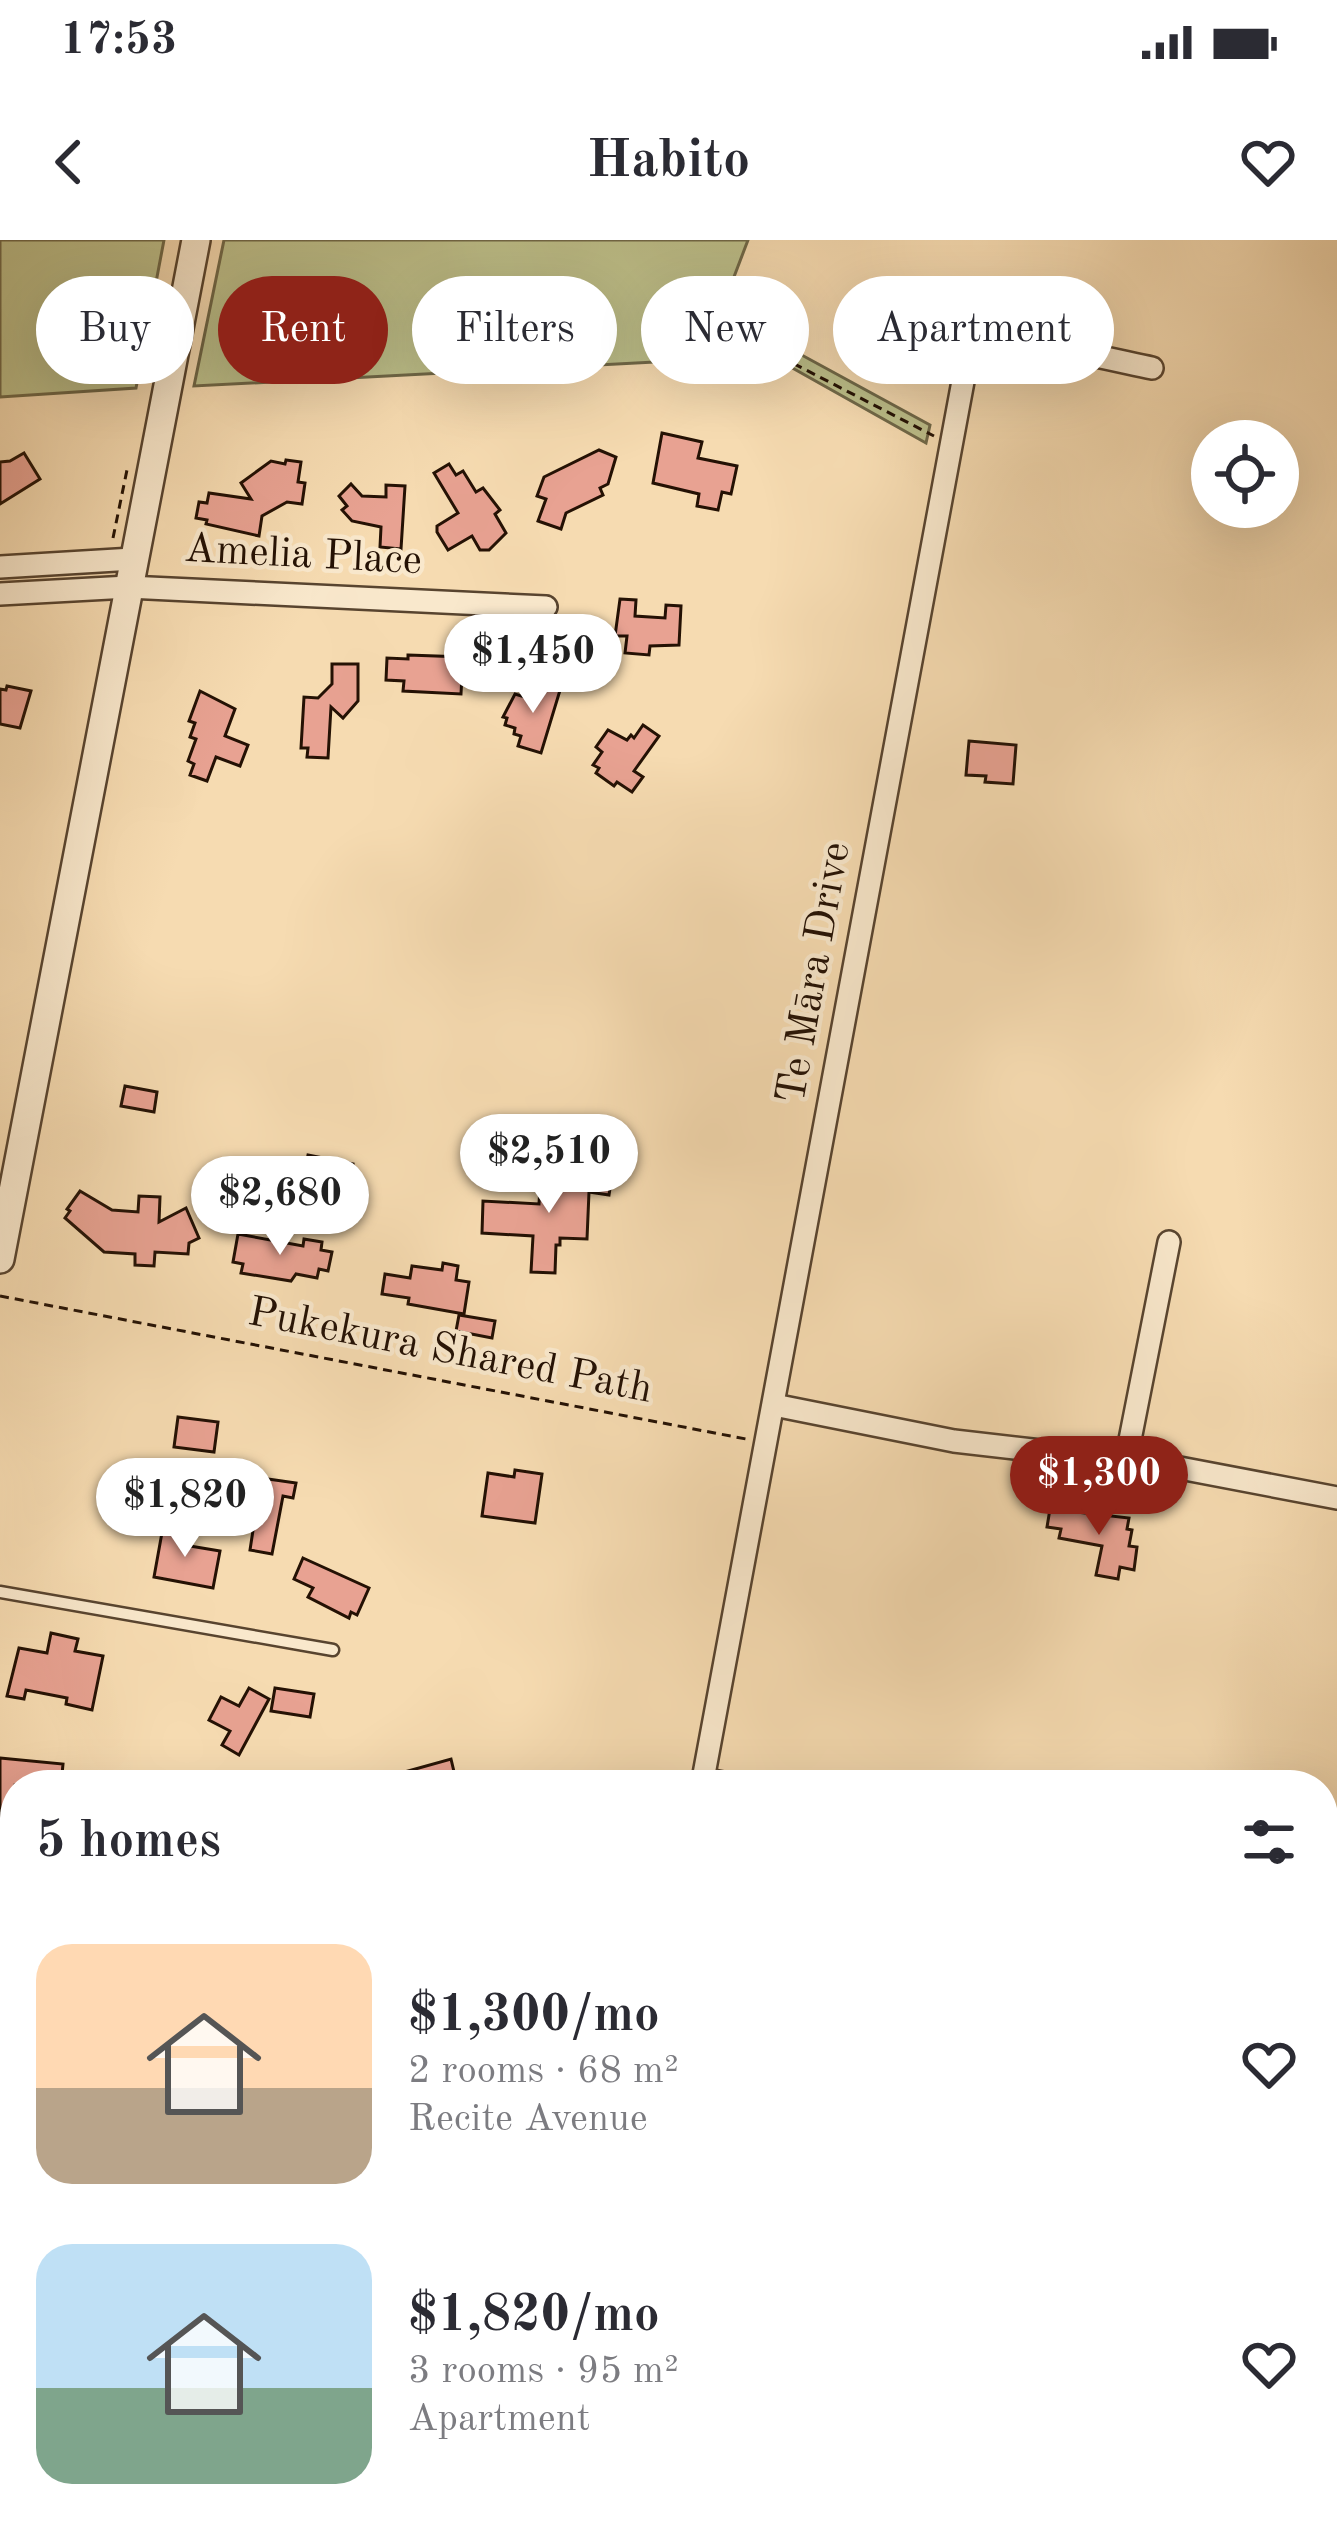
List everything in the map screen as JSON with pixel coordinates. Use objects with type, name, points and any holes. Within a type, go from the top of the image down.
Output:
[{"type":"street","points":[[0,1259],[196,240]]},
{"type":"street","name":"Te Māra Drive","points":[[705,1770],[964,376],[992,344],[1016,342],[1152,368]]},
{"type":"street","points":[[0,567],[131,573]]},
{"type":"street","points":[[0,594],[131,573]]},
{"type":"street","name":"Amelia Place","points":[[131,573],[546,607]]},
{"type":"street","points":[[1126,1460],[1169,1242]]},
{"type":"street","points":[[774,1405],[954,1441],[1126,1460],[1337,1498]]},
{"type":"lane","points":[[0,1592],[333,1650]]},
{"type":"path","points":[[809,371],[952,444]]},
{"type":"path","name":"Pukekura Shared Path","points":[[0,1296],[748,1439]]},
{"type":"green space","points":[[0,240],[164,240],[157,276],[36,276],[36,384],[137,384],[136,388],[0,397]]},
{"type":"green space","points":[[224,240],[748,240],[734,276],[641,276],[641,363],[617,364],[617,276],[412,276],[412,375],[388,376],[388,276],[218,276],[218,384],[232,384],[194,386]]},
{"type":"green space","points":[[809,359],[833,372],[833,384],[855,384],[930,425],[926,443],[809,377]]},
{"type":"building","points":[[662,433],[702,442],[698,458],[737,466],[731,494],[722,492],[718,510],[697,506],[699,494],[653,483]]},
{"type":"building","points":[[599,450],[616,457],[608,484],[600,488],[603,495],[566,513],[561,529],[538,521],[546,499],[537,496],[544,477]]},
{"type":"building","points":[[24,453],[40,479],[0,504],[0,462]]},
{"type":"building","points":[[286,460],[301,462],[302,504],[287,502],[262,516],[259,536],[196,518],[199,502],[207,503],[209,493],[251,499],[241,483],[271,461],[285,464]]},
{"type":"building","points":[[449,464],[456,475],[463,471],[476,492],[483,488],[500,510],[495,514],[506,533],[489,550],[480,550],[472,536],[448,550],[437,532],[437,526],[458,513],[434,473]]},
{"type":"building","points":[[351,484],[362,496],[386,497],[386,485],[405,486],[401,549],[380,547],[381,527],[352,521],[342,510],[347,506],[339,496]]},
{"type":"building","points":[[620,599],[636,600],[635,616],[665,618],[666,605],[681,606],[679,645],[650,646],[649,655],[625,653],[627,636],[615,636]]},
{"type":"building","points":[[408,655],[463,657],[461,694],[403,691],[404,681],[386,680],[387,658],[408,659]]},
{"type":"building","points":[[332,664],[358,664],[358,701],[343,718],[331,707],[328,758],[307,757],[308,748],[301,748],[304,697],[318,698],[332,684]]},
{"type":"building","points":[[540,681],[561,687],[541,753],[518,746],[521,736],[505,725],[507,718],[503,717],[515,694],[535,700]]},
{"type":"building","points":[[0,689],[31,691],[20,728],[0,724]]},
{"type":"building","points":[[200,691],[235,709],[225,736],[248,745],[240,766],[216,757],[207,781],[190,775],[194,764],[188,761],[196,739],[190,737],[195,723],[189,721]]},
{"type":"building","points":[[643,725],[659,736],[634,771],[643,777],[632,792],[617,782],[614,786],[593,765],[602,752],[596,747],[608,730],[627,740]]},
{"type":"building","points":[[969,741],[1016,745],[1013,784],[966,775]]},
{"type":"building","points":[[125,1086],[157,1092],[154,1112],[121,1106]]},
{"type":"building","points":[[308,1155],[353,1164],[350,1191],[300,1186]]},
{"type":"building","points":[[597,1157],[614,1163],[609,1195],[589,1192],[587,1239],[560,1238],[555,1273],[531,1272],[533,1236],[482,1233],[483,1201],[539,1204],[540,1187],[588,1189]]},
{"type":"building","points":[[80,1191],[112,1210],[138,1212],[139,1196],[160,1197],[159,1222],[186,1208],[199,1238],[189,1243],[188,1254],[155,1252],[154,1266],[135,1265],[135,1254],[104,1252],[65,1218]]},
{"type":"building","points":[[238,1234],[303,1246],[304,1239],[322,1242],[321,1250],[332,1252],[328,1271],[319,1269],[317,1278],[296,1274],[291,1281],[241,1273],[243,1264],[233,1262]]},
{"type":"building","points":[[443,1263],[458,1266],[456,1280],[469,1282],[464,1314],[382,1294],[385,1274],[410,1278],[412,1266],[442,1270]]},
{"type":"building","points":[[459,1315],[495,1321],[492,1338],[456,1331]]},
{"type":"building","points":[[178,1417],[218,1422],[214,1452],[174,1447]]},
{"type":"building","points":[[515,1470],[542,1474],[535,1523],[482,1516],[488,1473],[514,1477]]},
{"type":"building","points":[[261,1478],[296,1483],[293,1498],[283,1496],[272,1554],[250,1550]]},
{"type":"building","points":[[1050,1509],[1129,1518],[1129,1546],[1137,1547],[1134,1570],[1120,1567],[1118,1579],[1096,1575],[1102,1546],[1059,1538],[1061,1529],[1047,1527]]},
{"type":"building","points":[[163,1527],[192,1532],[190,1546],[220,1551],[213,1588],[154,1577]]},
{"type":"building","points":[[303,1558],[369,1588],[357,1615],[351,1612],[349,1618],[308,1597],[313,1588],[294,1579]]},
{"type":"building","points":[[51,1633],[78,1639],[75,1651],[103,1656],[92,1710],[66,1704],[67,1698],[26,1690],[24,1699],[7,1696],[19,1648],[47,1653]]},
{"type":"building","points":[[249,1688],[269,1699],[239,1755],[222,1745],[230,1731],[209,1720],[221,1697],[239,1706]]},
{"type":"building","points":[[275,1688],[314,1694],[310,1717],[271,1711]]},
{"type":"building","points":[[0,1758],[63,1764],[62,1770],[0,1770]]},
{"type":"building","points":[[451,1759],[454,1770],[412,1770]]}]
